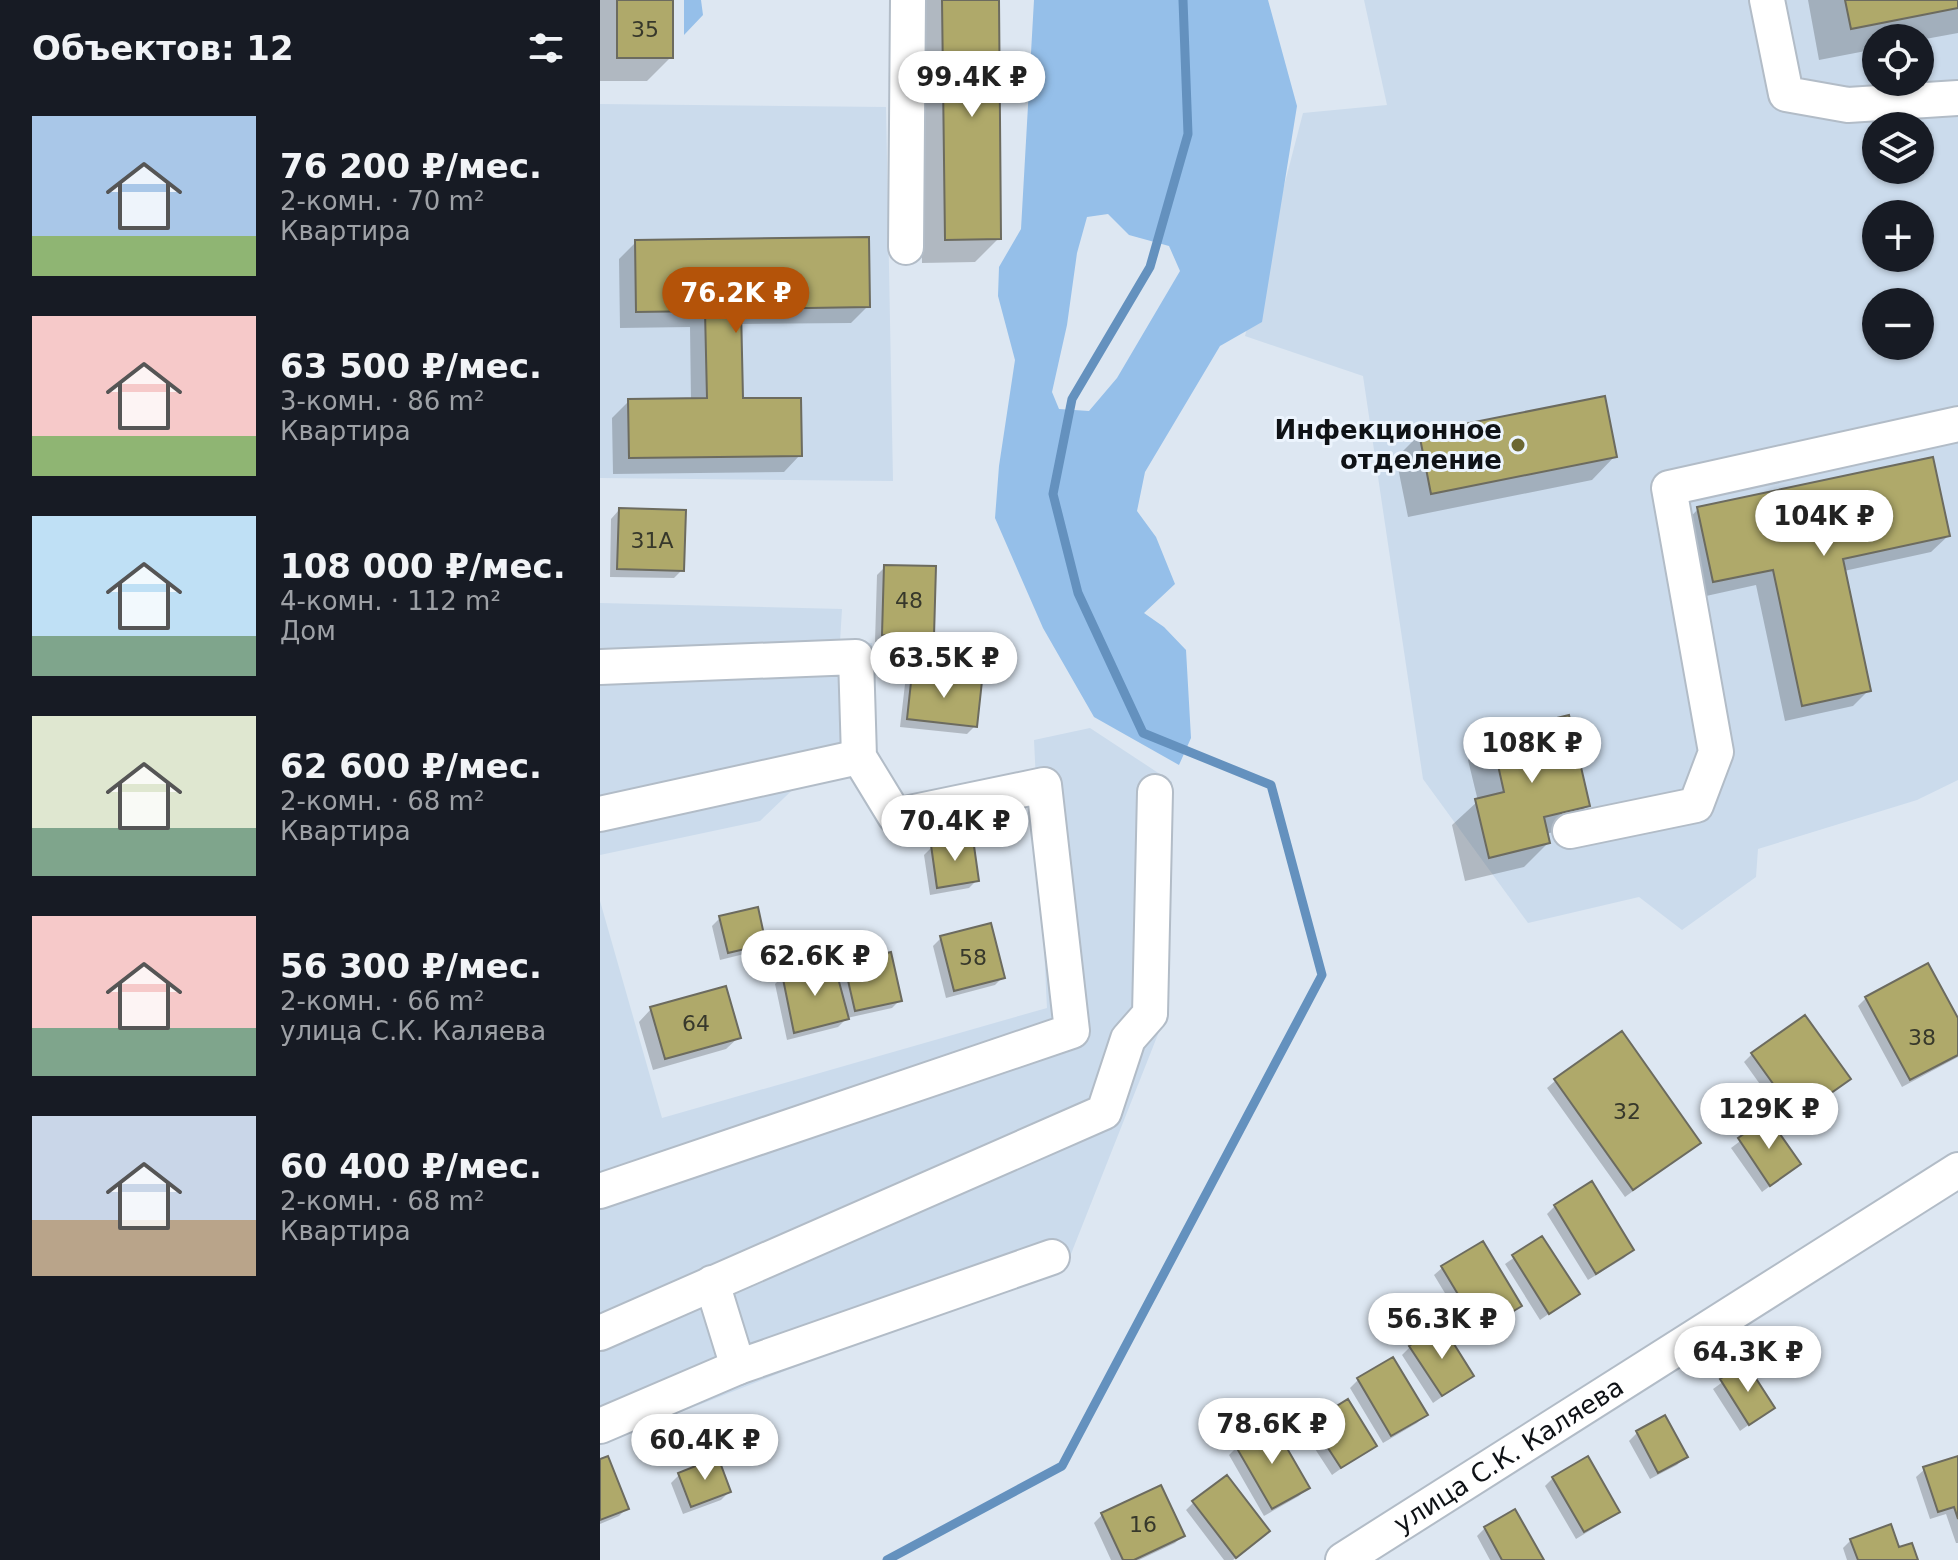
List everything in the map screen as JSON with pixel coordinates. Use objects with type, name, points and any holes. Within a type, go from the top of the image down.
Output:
[{"type":"street","points":[[906,247],[908,0]]},
{"type":"street","points":[[1767,0],[1786,94],[1848,105],[1958,98]]},
{"type":"street","points":[[1570,831],[1696,805],[1716,752],[1669,488],[1958,424]]},
{"type":"street","points":[[600,667],[856,657],[859,757],[895,816],[1044,785],[1072,1031]]},
{"type":"street","points":[[600,814],[859,757]]},
{"type":"street","points":[[600,1333],[1104,1112],[1128,1039],[1150,1014],[1155,792]]},
{"type":"street","points":[[600,1191],[1072,1031],[1128,1039]]},
{"type":"street","name":"улица С.К. Каляева","points":[[1343,1560],[1958,1170]]},
{"type":"street","points":[[600,1426],[738,1367],[1052,1257]]},
{"type":"street","points":[[712,1283],[738,1367]]},
{"type":"shaded area","points":[[684,0],[701,0],[703,15],[684,35]]},
{"type":"shaded area","points":[[1034,0],[1268,0],[1297,106],[1262,322],[1220,346],[1145,472],[1137,511],[1156,537],[1175,584],[1144,613],[1164,627],[1186,650],[1191,738],[1179,765],[1094,717],[1043,628],[995,518],[999,466],[1015,360],[998,296],[999,267],[1021,229]],"holes":[[[1108,214],[1129,235],[1169,246],[1180,271],[1117,378],[1089,411],[1059,409],[1052,392],[1067,325],[1077,253],[1087,217]]]},
{"type":"shaded area","points":[[1364,0],[1958,0],[1958,780],[1917,800],[1758,849],[1756,877],[1682,930],[1639,897],[1528,923],[1423,779],[1363,376],[1245,336],[1303,113],[1387,105]]},
{"type":"shaded area","points":[[600,104],[886,107],[893,481],[600,478]]},
{"type":"shaded area","points":[[600,603],[842,609],[840,642],[872,643],[876,710],[760,821],[600,855]]},
{"type":"shaded area","points":[[1090,728],[1172,782],[1166,1014],[1069,1259],[600,1444],[600,901],[662,1118],[1047,1008],[1034,740]]},
{"type":"building","points":[[617,0],[673,0],[673,58],[617,58]]},
{"type":"building","points":[[942,0],[999,0],[1001,239],[945,240]]},
{"type":"building","points":[[1845,0],[1958,0],[1958,8],[1862,24],[1862,27],[1851,29]]},
{"type":"building","points":[[869,237],[870,307],[741,309],[743,398],[801,398],[802,456],[629,458],[628,399],[707,398],[705,311],[636,312],[635,240]]},
{"type":"building","name":"Инфекционное отделение","points":[[1605,396],[1617,457],[1431,494],[1419,433]]},
{"type":"building","points":[[1933,457],[1950,536],[1843,559],[1871,691],[1802,706],[1773,570],[1713,582],[1697,507]]},
{"type":"building","points":[[619,508],[686,510],[684,571],[617,569]]},
{"type":"building","points":[[884,565],[936,566],[934,636],[882,635]]},
{"type":"building","points":[[912,673],[982,681],[977,727],[907,719]]},
{"type":"building","points":[[1569,715],[1590,806],[1544,817],[1550,843],[1489,858],[1475,799],[1504,792],[1491,734]]},
{"type":"building","points":[[973,839],[979,881],[937,888],[931,845]]},
{"type":"building","points":[[758,907],[766,944],[728,953],[719,916]]},
{"type":"building","points":[[991,923],[1005,978],[954,991],[940,936]]},
{"type":"building","points":[[891,952],[902,1001],[855,1011],[844,963]]},
{"type":"building","points":[[834,963],[849,1019],[794,1033],[782,974]]},
{"type":"building","points":[[1928,963],[1958,1018],[1958,1055],[1910,1080],[1865,997]]},
{"type":"building","points":[[726,986],[741,1038],[665,1059],[650,1007]]},
{"type":"building","points":[[1805,1015],[1851,1079],[1797,1117],[1751,1053]]},
{"type":"building","points":[[1622,1031],[1701,1143],[1633,1190],[1554,1079]]},
{"type":"building","points":[[1768,1117],[1801,1164],[1770,1186],[1738,1138]]},
{"type":"building","points":[[1592,1181],[1634,1250],[1596,1274],[1554,1205]]},
{"type":"building","points":[[1542,1236],[1580,1294],[1549,1314],[1512,1255]]},
{"type":"building","points":[[1483,1241],[1522,1306],[1480,1331],[1441,1266]]},
{"type":"building","points":[[1442,1325],[1474,1376],[1442,1396],[1409,1346]]},
{"type":"building","points":[[1393,1357],[1428,1415],[1391,1436],[1357,1378]]},
{"type":"building","points":[[1746,1363],[1775,1408],[1749,1425],[1720,1379]]},
{"type":"building","points":[[1348,1399],[1377,1446],[1341,1468],[1311,1422]]},
{"type":"building","points":[[1665,1415],[1688,1457],[1658,1473],[1636,1431]]},
{"type":"building","points":[[1273,1424],[1310,1488],[1272,1509],[1235,1445]]},
{"type":"building","points":[[608,1456],[629,1509],[600,1520],[600,1459]]},
{"type":"building","points":[[1588,1456],[1620,1512],[1584,1532],[1552,1477]]},
{"type":"building","points":[[1958,1456],[1958,1519],[1954,1507],[1938,1512],[1923,1467]]},
{"type":"building","points":[[718,1457],[731,1492],[691,1507],[678,1473]]},
{"type":"building","points":[[1227,1475],[1270,1531],[1236,1558],[1192,1501]]},
{"type":"building","points":[[1161,1485],[1185,1536],[1134,1560],[1123,1560],[1101,1513]]},
{"type":"building","points":[[1515,1509],[1544,1560],[1502,1560],[1484,1527]]},
{"type":"building","points":[[1891,1524],[1899,1547],[1912,1543],[1918,1560],[1858,1560],[1850,1539]]},
{"type":"waterway","points":[[887,1560],[1062,1466],[1322,975],[1271,785],[1143,733],[1078,593],[1053,494],[1072,399],[1150,267],[1188,134],[1183,0]]},
{"type":"place","name":"Инфекционное отделение","points":[[1518,445]]}]
